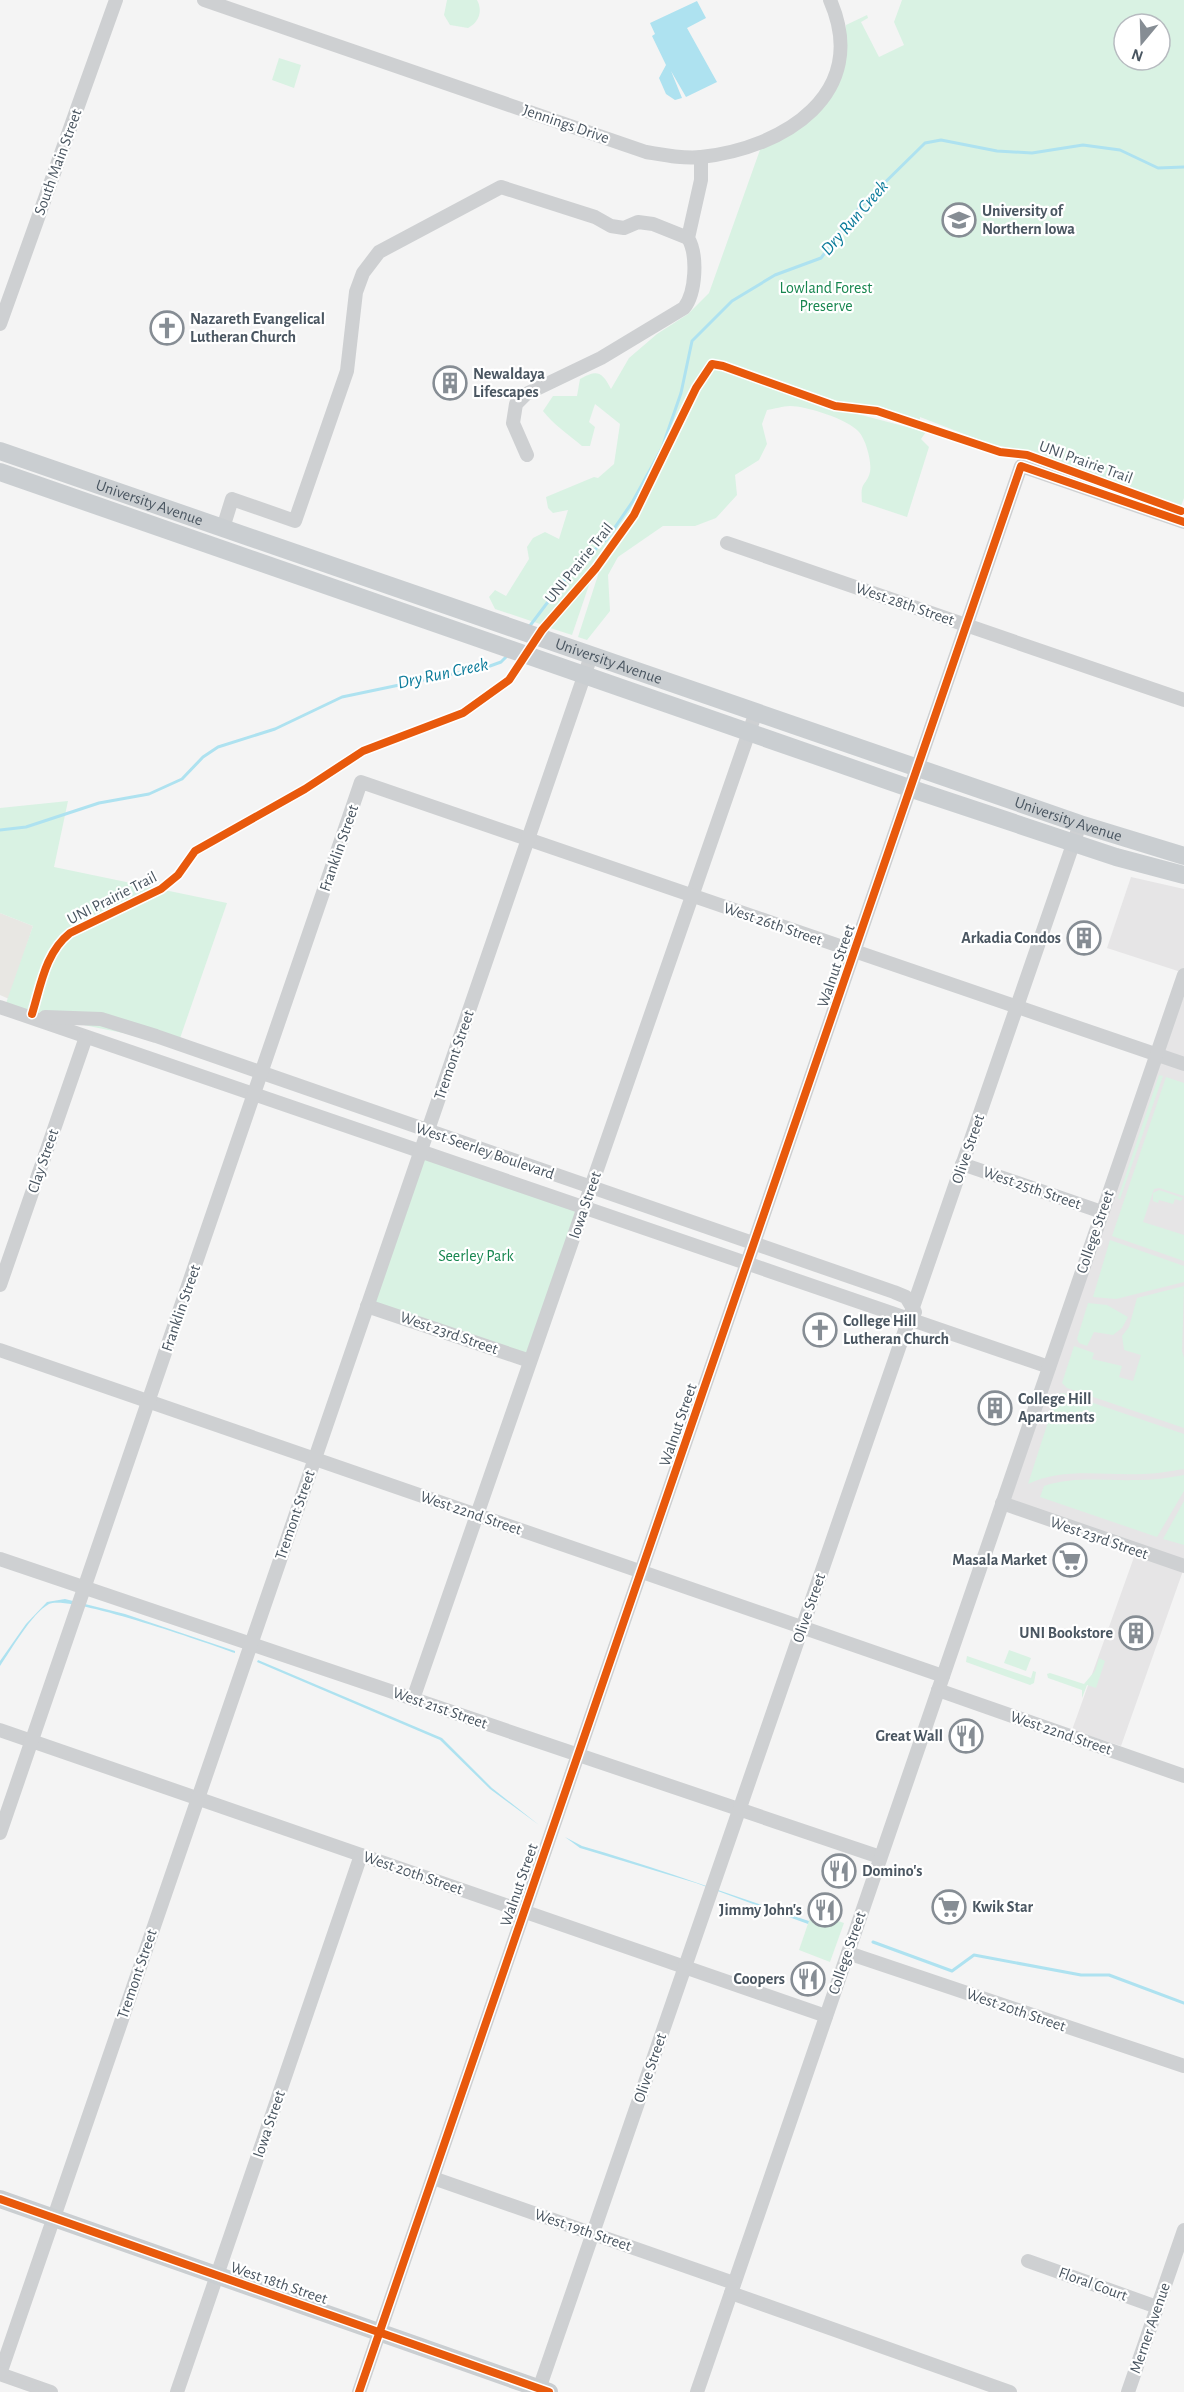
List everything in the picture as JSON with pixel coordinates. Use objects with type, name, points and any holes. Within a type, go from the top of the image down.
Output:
[{"type":"main road","name":"University Avenue","points":[[0,451],[1080,824],[1184,856]]},
{"type":"main road","name":"University Avenue","points":[[0,472],[912,789],[1073,843],[1184,875]]},
{"type":"main road","name":"West 18th Street","points":[[0,2199],[542,2391]]},
{"type":"street","name":"South Main Street","points":[[0,324],[116,0]]},
{"type":"street","name":"Jennings Drive","points":[[204,0],[646,152],[671,157],[700,157],[733,150],[763,140],[794,125],[818,107],[833,84],[841,51],[839,23],[830,0]]},
{"type":"street","points":[[688,238],[701,180],[700,157]]},
{"type":"street","points":[[222,528],[232,499],[295,521],[347,371],[356,292],[363,273],[379,252],[501,187],[595,217],[611,226],[624,228],[638,222],[646,223],[663,227],[688,238],[692,244],[694,289],[691,299],[684,308],[601,358],[526,393],[516,404],[513,423],[527,455]]},
{"type":"street","name":"Walnut Street","points":[[359,2392],[912,789],[1021,466],[1184,522]]},
{"type":"street","name":"West 28th Street","points":[[727,543],[1184,700]]},
{"type":"street","name":"Tremont Street","points":[[0,2374],[591,656]]},
{"type":"street","name":"Iowa Street","points":[[413,1699],[756,712]]},
{"type":"street","name":"West 26th Street","points":[[361,782],[1184,1064]]},
{"type":"street","name":"Franklin Street","points":[[0,1833],[361,782]]},
{"type":"street","name":"Olive Street","points":[[542,2391],[593,2234],[1080,824]]},
{"type":"street","name":"College Street","points":[[697,2392],[940,1683],[1005,1504],[1049,1367],[1184,975]]},
{"type":"street","name":"West Seerley Boulevard","points":[[2,1008],[53,1019],[101,1019],[894,1292],[906,1297],[911,1313]]},
{"type":"street","name":"West Seerley Boulevard","points":[[2,1008],[748,1264],[911,1313],[950,1333],[1049,1367]]},
{"type":"street","name":"Clay Street","points":[[0,1285],[86,1037]]},
{"type":"street","name":"West 25th Street","points":[[962,1164],[1102,1212]]},
{"type":"street","name":"West 23rd Street","points":[[367,1306],[530,1361]]},
{"type":"street","name":"West 22nd Street","points":[[0,1350],[802,1628],[1184,1776]]},
{"type":"street","name":"West 23rd Street","points":[[1005,1504],[1184,1566]]},
{"type":"street","name":"West 21st Street","points":[[0,1559],[83,1593],[251,1644],[880,1857]]},
{"type":"street","name":"West 20th Street","points":[[0,1730],[826,2016]]},
{"type":"street","name":"Iowa Street","points":[[177,2392],[361,1856]]},
{"type":"street","name":"West 20th Street","points":[[848,1953],[1184,2067]]},
{"type":"street","name":"West 19th Street","points":[[433,2178],[593,2234],[1010,2392]]},
{"type":"street","name":"Merner Avenue","points":[[1128,2392],[1184,2230]]},
{"type":"street","name":"Floral Court","points":[[1028,2261],[1157,2307]]},
{"type":"street","points":[[0,2374],[51,2392]]},
{"type":"shaded area","points":[[1131,877],[1184,889],[1184,973],[1107,948]]},
{"type":"shaded area","points":[[0,913],[33,926],[9,999],[0,995]]},
{"type":"shaded area","points":[[1184,997],[1184,1568],[1121,1746],[1072,1730],[1138,1546],[1007,1500],[1156,1054]]},
{"type":"green space","points":[[447,0],[477,0],[480,12],[472,26],[468,28],[450,25],[444,15]]},
{"type":"green space","name":"University of Northern Iowa","points":[[902,0],[1184,0],[1184,498],[1181,506],[1030,452],[990,444],[920,417],[920,422],[882,407],[835,402],[712,361],[704,368],[632,514],[595,565],[543,625],[495,609],[489,597],[495,590],[506,596],[529,559],[527,547],[533,538],[545,532],[559,539],[568,510],[553,513],[548,508],[546,497],[594,477],[598,478],[614,464],[620,424],[595,404],[589,422],[595,427],[590,446],[582,446],[543,411],[553,396],[577,396],[580,379],[595,373],[605,379],[611,389],[629,358],[657,334],[688,314],[709,293],[761,147],[803,124],[825,105],[841,78],[846,53],[846,25],[867,15],[868,18],[861,22],[879,57],[904,45],[894,22]]},
{"type":"green space","points":[[279,58],[301,65],[294,88],[272,80]]},
{"type":"green space","points":[[715,367],[827,406],[926,432],[921,439],[929,447],[907,517],[862,502],[862,490],[870,472],[870,463],[864,440],[854,427],[837,418],[806,408],[784,406],[767,410],[762,424],[767,444],[759,460],[735,475],[737,495],[716,518],[695,526],[663,526],[618,557],[608,575],[610,611],[587,640],[578,637],[599,572],[636,516],[708,372]]},
{"type":"green space","points":[[590,582],[572,635],[547,627]]},
{"type":"green space","points":[[68,801],[54,867],[227,903],[178,1044],[4,1009],[33,926],[0,913],[0,808]]},
{"type":"green space","points":[[1159,1075],[1163,1076],[1120,1199],[1118,1198]]},
{"type":"green space","points":[[1166,1077],[1184,1083],[1184,1196],[1159,1188],[1154,1189],[1143,1222],[1184,1235],[1184,1261],[1112,1236]]},
{"type":"green space","name":"Seerley Park","points":[[420,1152],[584,1207],[530,1361],[367,1306]]},
{"type":"green space","points":[[1159,1190],[1183,1198],[1181,1201],[1175,1199],[1173,1204],[1159,1200],[1158,1203],[1153,1201],[1153,1193]]},
{"type":"green space","points":[[1110,1240],[1184,1266],[1184,1282],[1116,1299],[1093,1297]]},
{"type":"green space","points":[[1184,1286],[1182,1351],[1184,1358],[1184,1428],[1067,1388],[1062,1383],[1074,1346],[1094,1353],[1092,1359],[1122,1366],[1119,1377],[1133,1381],[1141,1355],[1124,1350],[1122,1336],[1129,1327],[1137,1298]]},
{"type":"green space","points":[[1088,1303],[1107,1305],[1128,1317],[1122,1328],[1113,1335],[1094,1332],[1087,1346],[1079,1343],[1077,1339]]},
{"type":"green space","points":[[1064,1393],[1184,1434],[1184,1469],[1148,1474],[1070,1474],[1028,1484],[1057,1394]]},
{"type":"green space","points":[[1184,1475],[1184,1491],[1157,1537],[1040,1497],[1044,1486],[1067,1481],[1149,1480]]},
{"type":"green space","points":[[1184,1501],[1184,1545],[1163,1539]]},
{"type":"green space","points":[[1009,1650],[1031,1658],[1026,1671],[1004,1663]]},
{"type":"green space","points":[[967,1656],[1031,1678],[1033,1671],[1036,1672],[1034,1683],[1030,1685],[966,1662]]},
{"type":"green space","points":[[1099,1658],[1105,1661],[1096,1688],[1087,1685],[1082,1698],[1082,1690],[1048,1678],[1047,1674],[1050,1673],[1084,1684],[1095,1671]]},
{"type":"green space","points":[[812,1912],[844,1923],[830,1962],[799,1950]]},
{"type":"water","points":[[697,1],[706,18],[687,28],[717,82],[686,97],[671,71],[682,98],[675,100],[666,94],[659,78],[666,65],[652,36],[655,34],[650,23]]},
{"type":"water","points":[[65,1599],[125,1614],[235,1651],[235,1653],[109,1612],[61,1603],[49,1604],[35,1616],[0,1666],[0,1661],[26,1624],[47,1602]]},
{"type":"water","points":[[258,1660],[442,1738],[492,1788],[539,1825],[490,1789],[440,1740],[257,1662]]},
{"type":"water","points":[[565,1837],[582,1846],[668,1873],[809,1921],[808,1924],[696,1883],[580,1848]]},
{"type":"waterway","name":"Dry Run Creek","points":[[529,627],[572,570],[607,539],[633,501],[662,448],[681,393],[692,341],[732,301],[775,275],[821,258],[859,208],[925,143],[941,140],[997,151],[1032,153],[1083,145],[1120,150],[1158,168],[1184,167]]},
{"type":"waterway","name":"Dry Run Creek","points":[[0,830],[26,827],[99,803],[149,794],[182,779],[203,757],[218,747],[275,729],[342,697],[490,666],[501,662],[507,656]]},
{"type":"waterway","points":[[873,1942],[952,1971],[974,1955],[1081,1975],[1109,1975],[1184,2003]]},
{"type":"cycle path","name":"UNI Prairie Trail","points":[[32,1014],[49,960],[70,933],[161,889],[178,875],[195,851],[305,789],[363,751],[463,713],[509,680],[542,630],[596,568],[634,515],[696,388],[712,364],[835,406],[877,411],[1000,452],[1027,455],[1181,511]]},
{"type":"cycle path","points":[[359,2392],[1021,466],[1184,522]]},
{"type":"cycle path","points":[[0,2199],[549,2392]]},
{"type":"place","name":"University of Northern Iowa","points":[[959,220]]},
{"type":"place","name":"Nazareth Evangelical Lutheran Church","points":[[167,328]]},
{"type":"place","name":"Newaldaya Lifescapes","points":[[450,383]]},
{"type":"place","name":"Arkadia Condos","points":[[1084,938]]},
{"type":"place","name":"College Hill Lutheran Church","points":[[820,1330]]},
{"type":"place","name":"College Hill Apartments","points":[[995,1408]]},
{"type":"place","name":"Masala Market","points":[[1070,1560]]},
{"type":"place","name":"UNI Bookstore","points":[[1136,1633]]},
{"type":"place","name":"Great Wall","points":[[966,1736]]},
{"type":"place","name":"Domino's","points":[[839,1871]]},
{"type":"place","name":"Kwik Star","points":[[949,1907]]},
{"type":"place","name":"Jimmy John's","points":[[825,1910]]},
{"type":"place","name":"Coopers","points":[[808,1979]]},
{"type":"park label","name":"Lowland Forest Preserve","points":[[826,297]]}]
